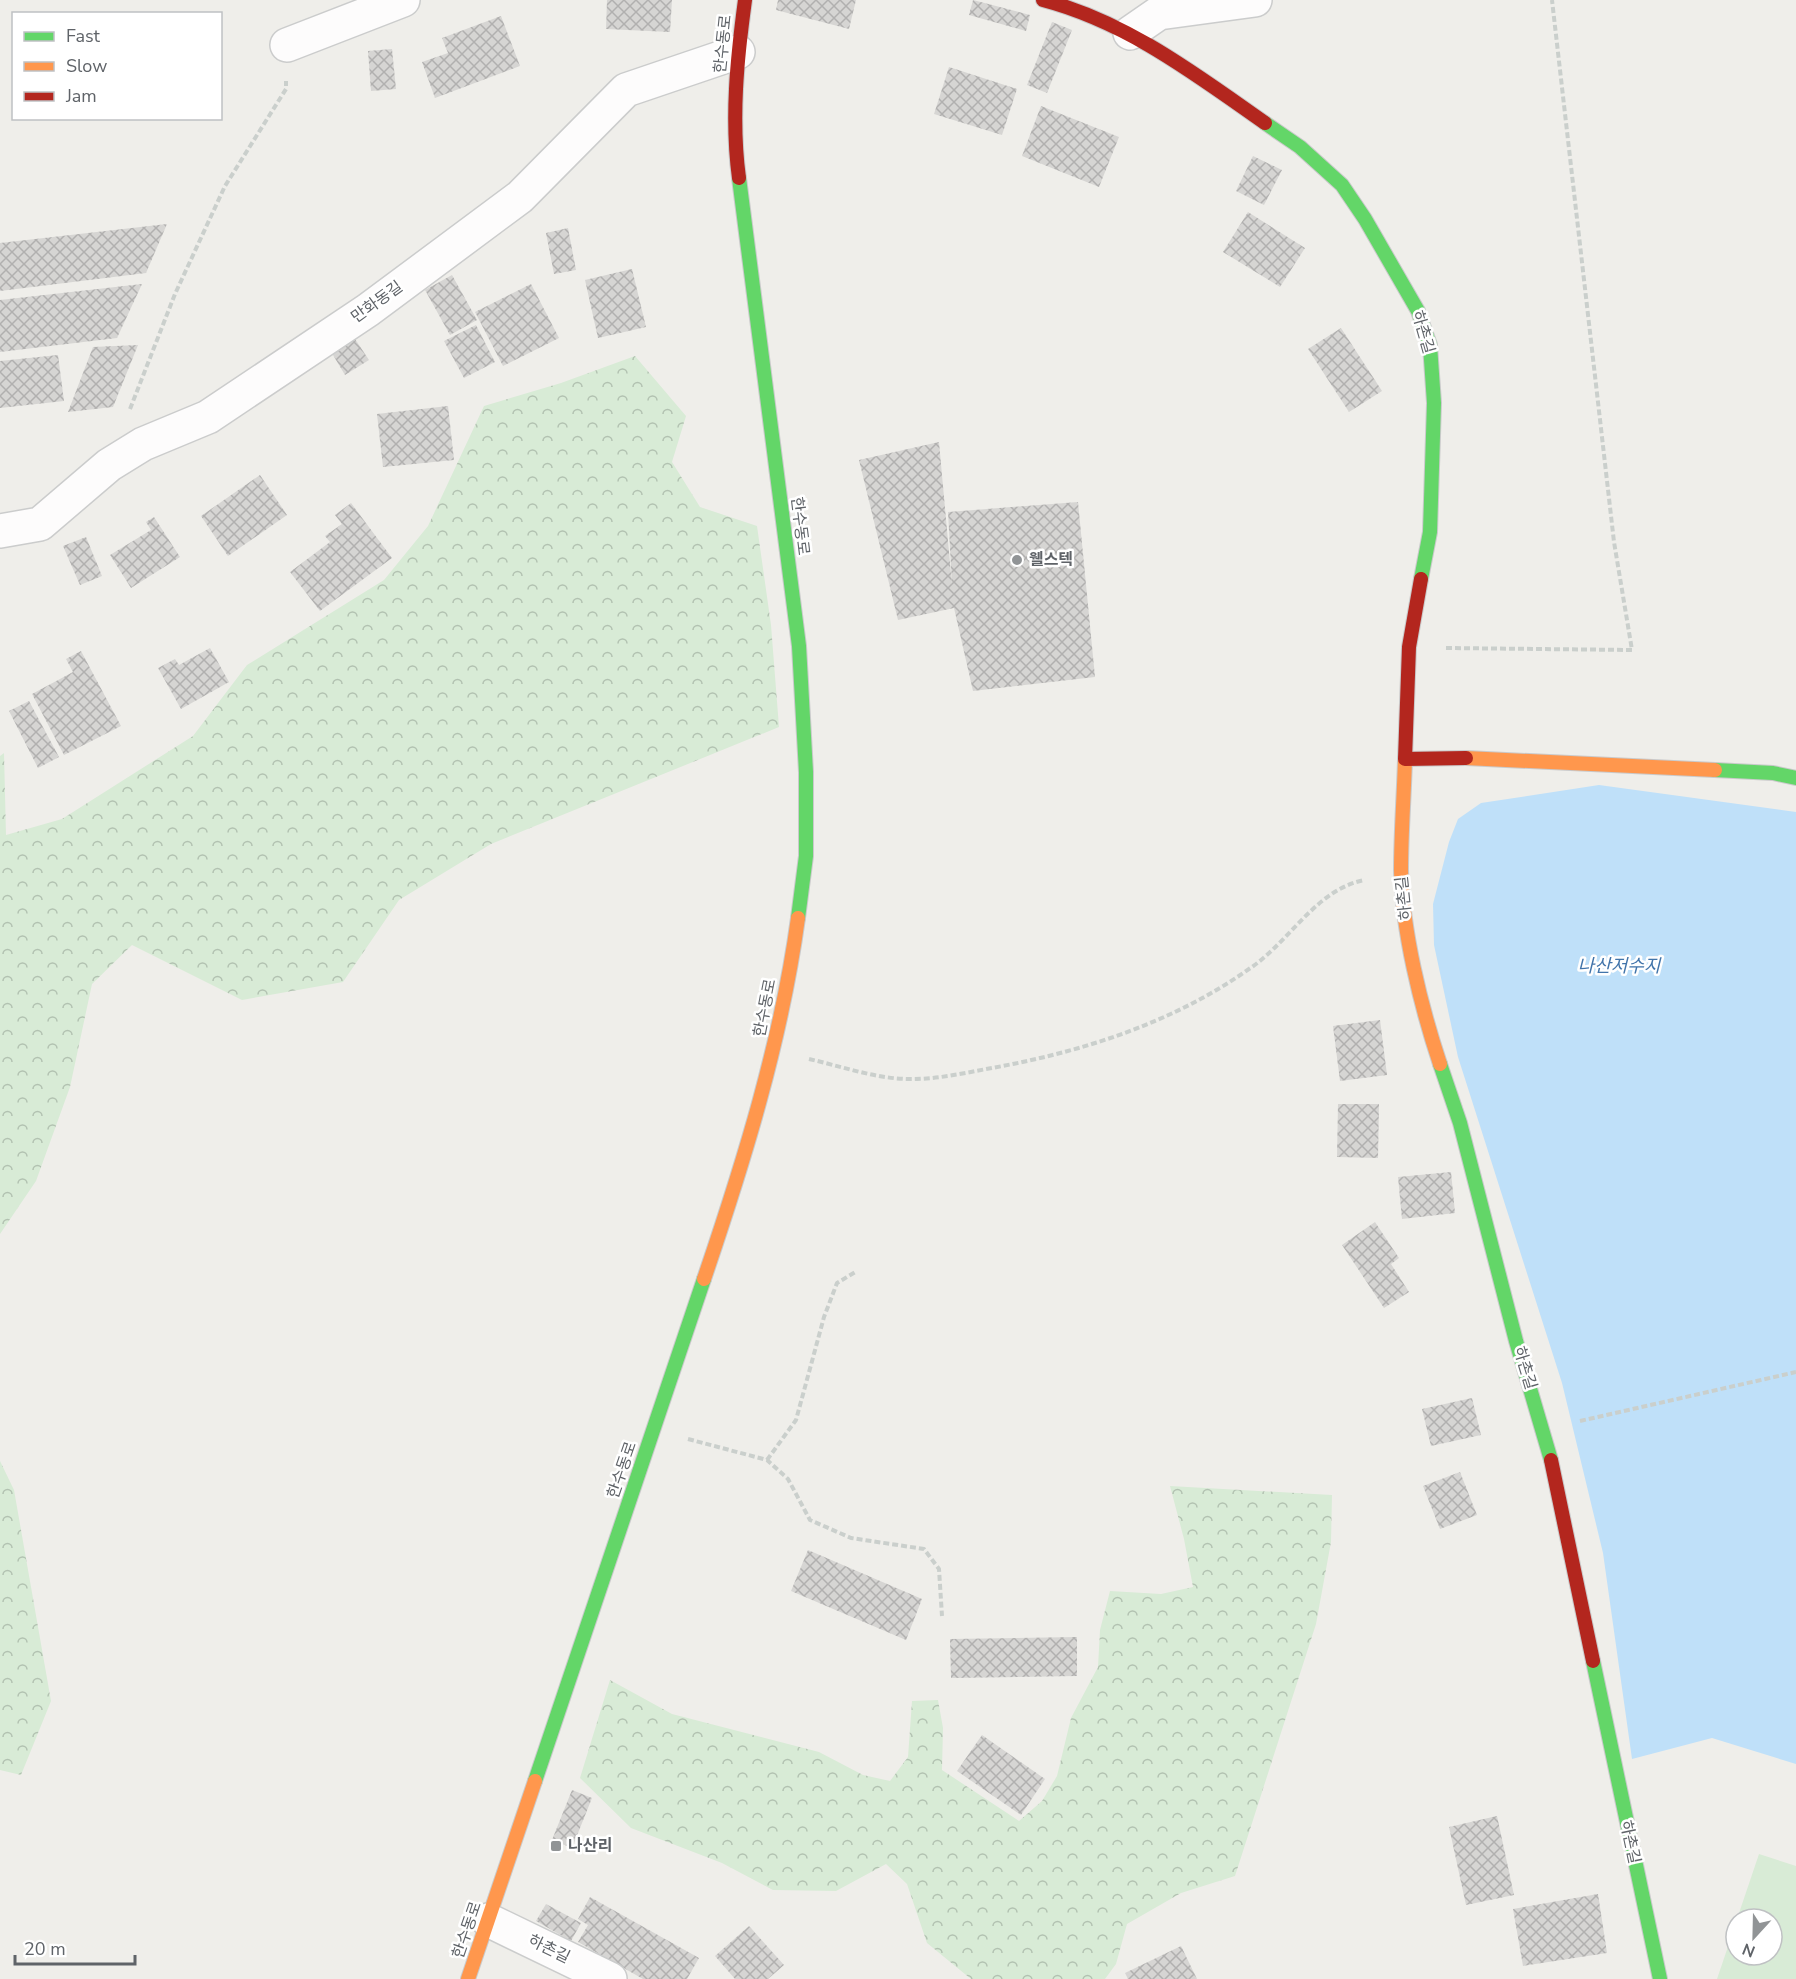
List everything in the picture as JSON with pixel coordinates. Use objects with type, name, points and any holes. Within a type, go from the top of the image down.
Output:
[{"type":"street","points":[[287,45],[403,0]]},
{"type":"street","name":"한수동로","points":[[468,1979],[747,1153],[773,1050],[795,938],[806,856],[806,772],[799,646],[736,155],[738,52],[745,0]]},
{"type":"street","name":"하촌길","points":[[1043,0],[1074,8],[1130,33],[1181,64],[1299,147],[1342,185],[1365,219],[1418,311],[1430,345],[1433,426],[1430,532],[1409,647],[1401,882],[1406,925],[1431,1037],[1460,1123],[1516,1341],[1544,1430],[1562,1506],[1618,1788],[1660,1979]]},
{"type":"street","points":[[1130,33],[1159,13],[1255,0]]},
{"type":"street","name":"만화동길","points":[[0,531],[40,524],[108,465],[143,444],[208,417],[368,310],[520,197],[626,90],[738,52]]},
{"type":"street","points":[[1405,759],[1491,757],[1773,773],[1796,778]]},
{"type":"street","name":"하촌길","points":[[488,1920],[610,1979]]},
{"type":"path","points":[[1409,647],[1632,650],[1614,542],[1552,0]]},
{"type":"path","points":[[129,411],[175,294],[225,186],[285,89],[287,45]]},
{"type":"path","points":[[773,1050],[860,1071],[906,1079],[959,1075],[1055,1056],[1142,1027],[1195,1001],[1249,969],[1277,948],[1324,898],[1349,883],[1372,879],[1401,882]]},
{"type":"path","points":[[767,1460],[796,1420],[837,1283],[857,1271]]},
{"type":"path","points":[[1544,1430],[1796,1372]]},
{"type":"path","points":[[652,1430],[767,1460],[788,1479],[810,1520],[851,1538],[924,1549],[939,1569],[942,1616]]},
{"type":"green space","points":[[635,356],[686,416],[672,462],[700,507],[757,526],[771,625],[779,727],[491,844],[399,900],[343,982],[242,1000],[132,945],[92,984],[70,1087],[36,1181],[0,1234],[0,756],[4,753],[6,835],[62,819],[193,736],[247,665],[384,580],[428,526],[484,406],[561,383]]},
{"type":"green space","points":[[0,1461],[14,1490],[51,1701],[21,1775],[0,1770]]},
{"type":"green space","points":[[1170,1486],[1332,1495],[1331,1542],[1316,1624],[1235,1876],[1181,1893],[1127,1924],[1116,1964],[1105,1979],[971,1979],[927,1943],[907,1884],[886,1864],[836,1891],[773,1890],[722,1863],[631,1828],[580,1778],[610,1680],[672,1714],[819,1752],[863,1775],[890,1781],[908,1757],[912,1701],[938,1700],[943,1728],[942,1770],[1019,1821],[1042,1801],[1057,1776],[1071,1718],[1098,1667],[1100,1630],[1110,1591],[1161,1594],[1193,1587],[1184,1539]]},
{"type":"green space","points":[[1759,1854],[1796,1866],[1796,1979],[1717,1979],[1724,1958],[1724,1967],[1784,1967],[1784,1907],[1741,1907]]},
{"type":"water","name":"나산저수지","points":[[1599,785],[1796,812],[1796,1764],[1712,1738],[1632,1759],[1603,1553],[1562,1383],[1458,1057],[1434,945],[1433,904],[1449,842],[1458,819],[1481,803]]},
{"type":"building","points":[[607,0],[672,0],[670,32],[606,29]]},
{"type":"building","points":[[778,0],[856,0],[849,29],[776,10]]},
{"type":"building","points":[[973,0],[1030,15],[1026,31],[969,15]]},
{"type":"building","points":[[501,16],[520,66],[435,98],[422,62],[448,53],[442,38]]},
{"type":"building","points":[[1052,22],[1072,30],[1047,93],[1027,85]]},
{"type":"building","points":[[392,49],[396,89],[371,91],[368,51]]},
{"type":"building","points":[[949,67],[1017,89],[1002,135],[934,114]]},
{"type":"building","points":[[1041,106],[1119,137],[1099,187],[1022,156]]},
{"type":"building","points":[[1253,156],[1282,170],[1264,205],[1236,191]]},
{"type":"building","points":[[1248,212],[1305,248],[1280,287],[1223,252]]},
{"type":"building","points":[[167,224],[146,273],[0,291],[0,243]]},
{"type":"building","points":[[568,228],[576,270],[554,274],[546,233]]},
{"type":"building","points":[[632,269],[646,327],[598,338],[585,280]]},
{"type":"building","points":[[452,275],[477,320],[450,335],[425,290]]},
{"type":"building","points":[[142,284],[117,338],[0,352],[0,300]]},
{"type":"building","points":[[531,284],[559,338],[503,366],[475,312]]},
{"type":"building","points":[[476,325],[495,362],[464,378],[444,341]]},
{"type":"building","points":[[1341,328],[1382,391],[1349,412],[1308,349]]},
{"type":"building","points":[[353,336],[369,360],[345,375],[330,350]]},
{"type":"building","points":[[138,345],[113,407],[68,412],[93,347]]},
{"type":"building","points":[[58,355],[64,401],[0,408],[0,361]]},
{"type":"building","points":[[448,406],[454,460],[383,467],[377,414]]},
{"type":"building","name":"웰스텍","points":[[939,442],[952,585],[948,512],[1078,502],[1095,677],[973,691],[954,608],[898,620],[859,460]]},
{"type":"building","points":[[260,475],[287,515],[228,556],[201,516]]},
{"type":"building","points":[[351,503],[392,558],[320,611],[290,572],[330,542],[325,536],[342,524],[335,515]]},
{"type":"building","points":[[154,517],[180,557],[131,588],[110,555],[151,530],[146,522]]},
{"type":"building","points":[[86,537],[102,576],[80,585],[63,546]]},
{"type":"building","points":[[210,648],[229,682],[181,709],[158,668],[175,659],[179,665]]},
{"type":"building","points":[[81,651],[121,726],[64,755],[32,694],[73,672],[66,659]]},
{"type":"building","points":[[29,701],[59,757],[38,768],[9,711]]},
{"type":"building","points":[[1380,1020],[1387,1075],[1340,1081],[1333,1026]]},
{"type":"building","points":[[1338,1104],[1379,1104],[1378,1158],[1337,1157]]},
{"type":"building","points":[[1451,1172],[1455,1213],[1402,1219],[1398,1177]]},
{"type":"building","points":[[1375,1222],[1399,1258],[1391,1264],[1409,1292],[1384,1308],[1342,1245]]},
{"type":"building","points":[[1472,1398],[1481,1435],[1431,1446],[1422,1409]]},
{"type":"building","points":[[1460,1472],[1477,1515],[1440,1529],[1423,1486]]},
{"type":"building","points":[[808,1550],[922,1599],[906,1640],[791,1591]]},
{"type":"building","points":[[1077,1637],[1077,1676],[951,1678],[950,1639]]},
{"type":"building","points":[[982,1735],[1045,1779],[1021,1815],[957,1771]]},
{"type":"building","points":[[572,1790],[592,1798],[572,1848],[552,1840]]},
{"type":"building","points":[[1497,1816],[1514,1895],[1466,1905],[1449,1827]]},
{"type":"building","points":[[1598,1894],[1607,1953],[1523,1966],[1513,1909]]},
{"type":"building","points":[[590,1897],[699,1958],[687,1979],[643,1979],[578,1942],[588,1925],[578,1919]]},
{"type":"building","points":[[546,1904],[581,1923],[571,1941],[536,1921]]},
{"type":"building","points":[[749,1926],[784,1965],[768,1979],[735,1979],[715,1956]]},
{"type":"building","points":[[1181,1946],[1197,1979],[1128,1979],[1125,1973]]},
{"type":"traffic: fast","points":[[1265,123],[1300,147],[1342,185],[1365,219],[1418,311],[1430,345],[1434,403],[1430,532],[1421,579]]},
{"type":"traffic: fast","points":[[739,178],[799,646],[806,772],[806,856],[798,918]]},
{"type":"traffic: fast","points":[[1715,770],[1773,773],[1796,778]]},
{"type":"traffic: fast","points":[[1440,1064],[1460,1123],[1516,1341],[1551,1460]]},
{"type":"traffic: fast","points":[[535,1781],[704,1279]]},
{"type":"traffic: fast","points":[[1593,1661],[1660,1979]]},
{"type":"traffic: slow","points":[[1466,758],[1715,770]]},
{"type":"traffic: slow","points":[[1405,759],[1401,842],[1402,893],[1409,943],[1420,993],[1440,1064]]},
{"type":"traffic: slow","points":[[704,1279],[760,1101],[782,1010],[798,918]]},
{"type":"traffic: slow","points":[[468,1979],[535,1781]]},
{"type":"traffic: jam","points":[[739,178],[735,134],[736,89],[745,0]]},
{"type":"traffic: jam","points":[[1043,0],[1074,10],[1132,36],[1186,68],[1265,123]]},
{"type":"traffic: jam","points":[[1421,579],[1409,647],[1405,759],[1466,758]]},
{"type":"traffic: jam","points":[[1551,1460],[1593,1661]]},
{"type":"place","name":"웰스텍","points":[[1017,560]]},
{"type":"place","name":"나산리","points":[[556,1846]]}]
